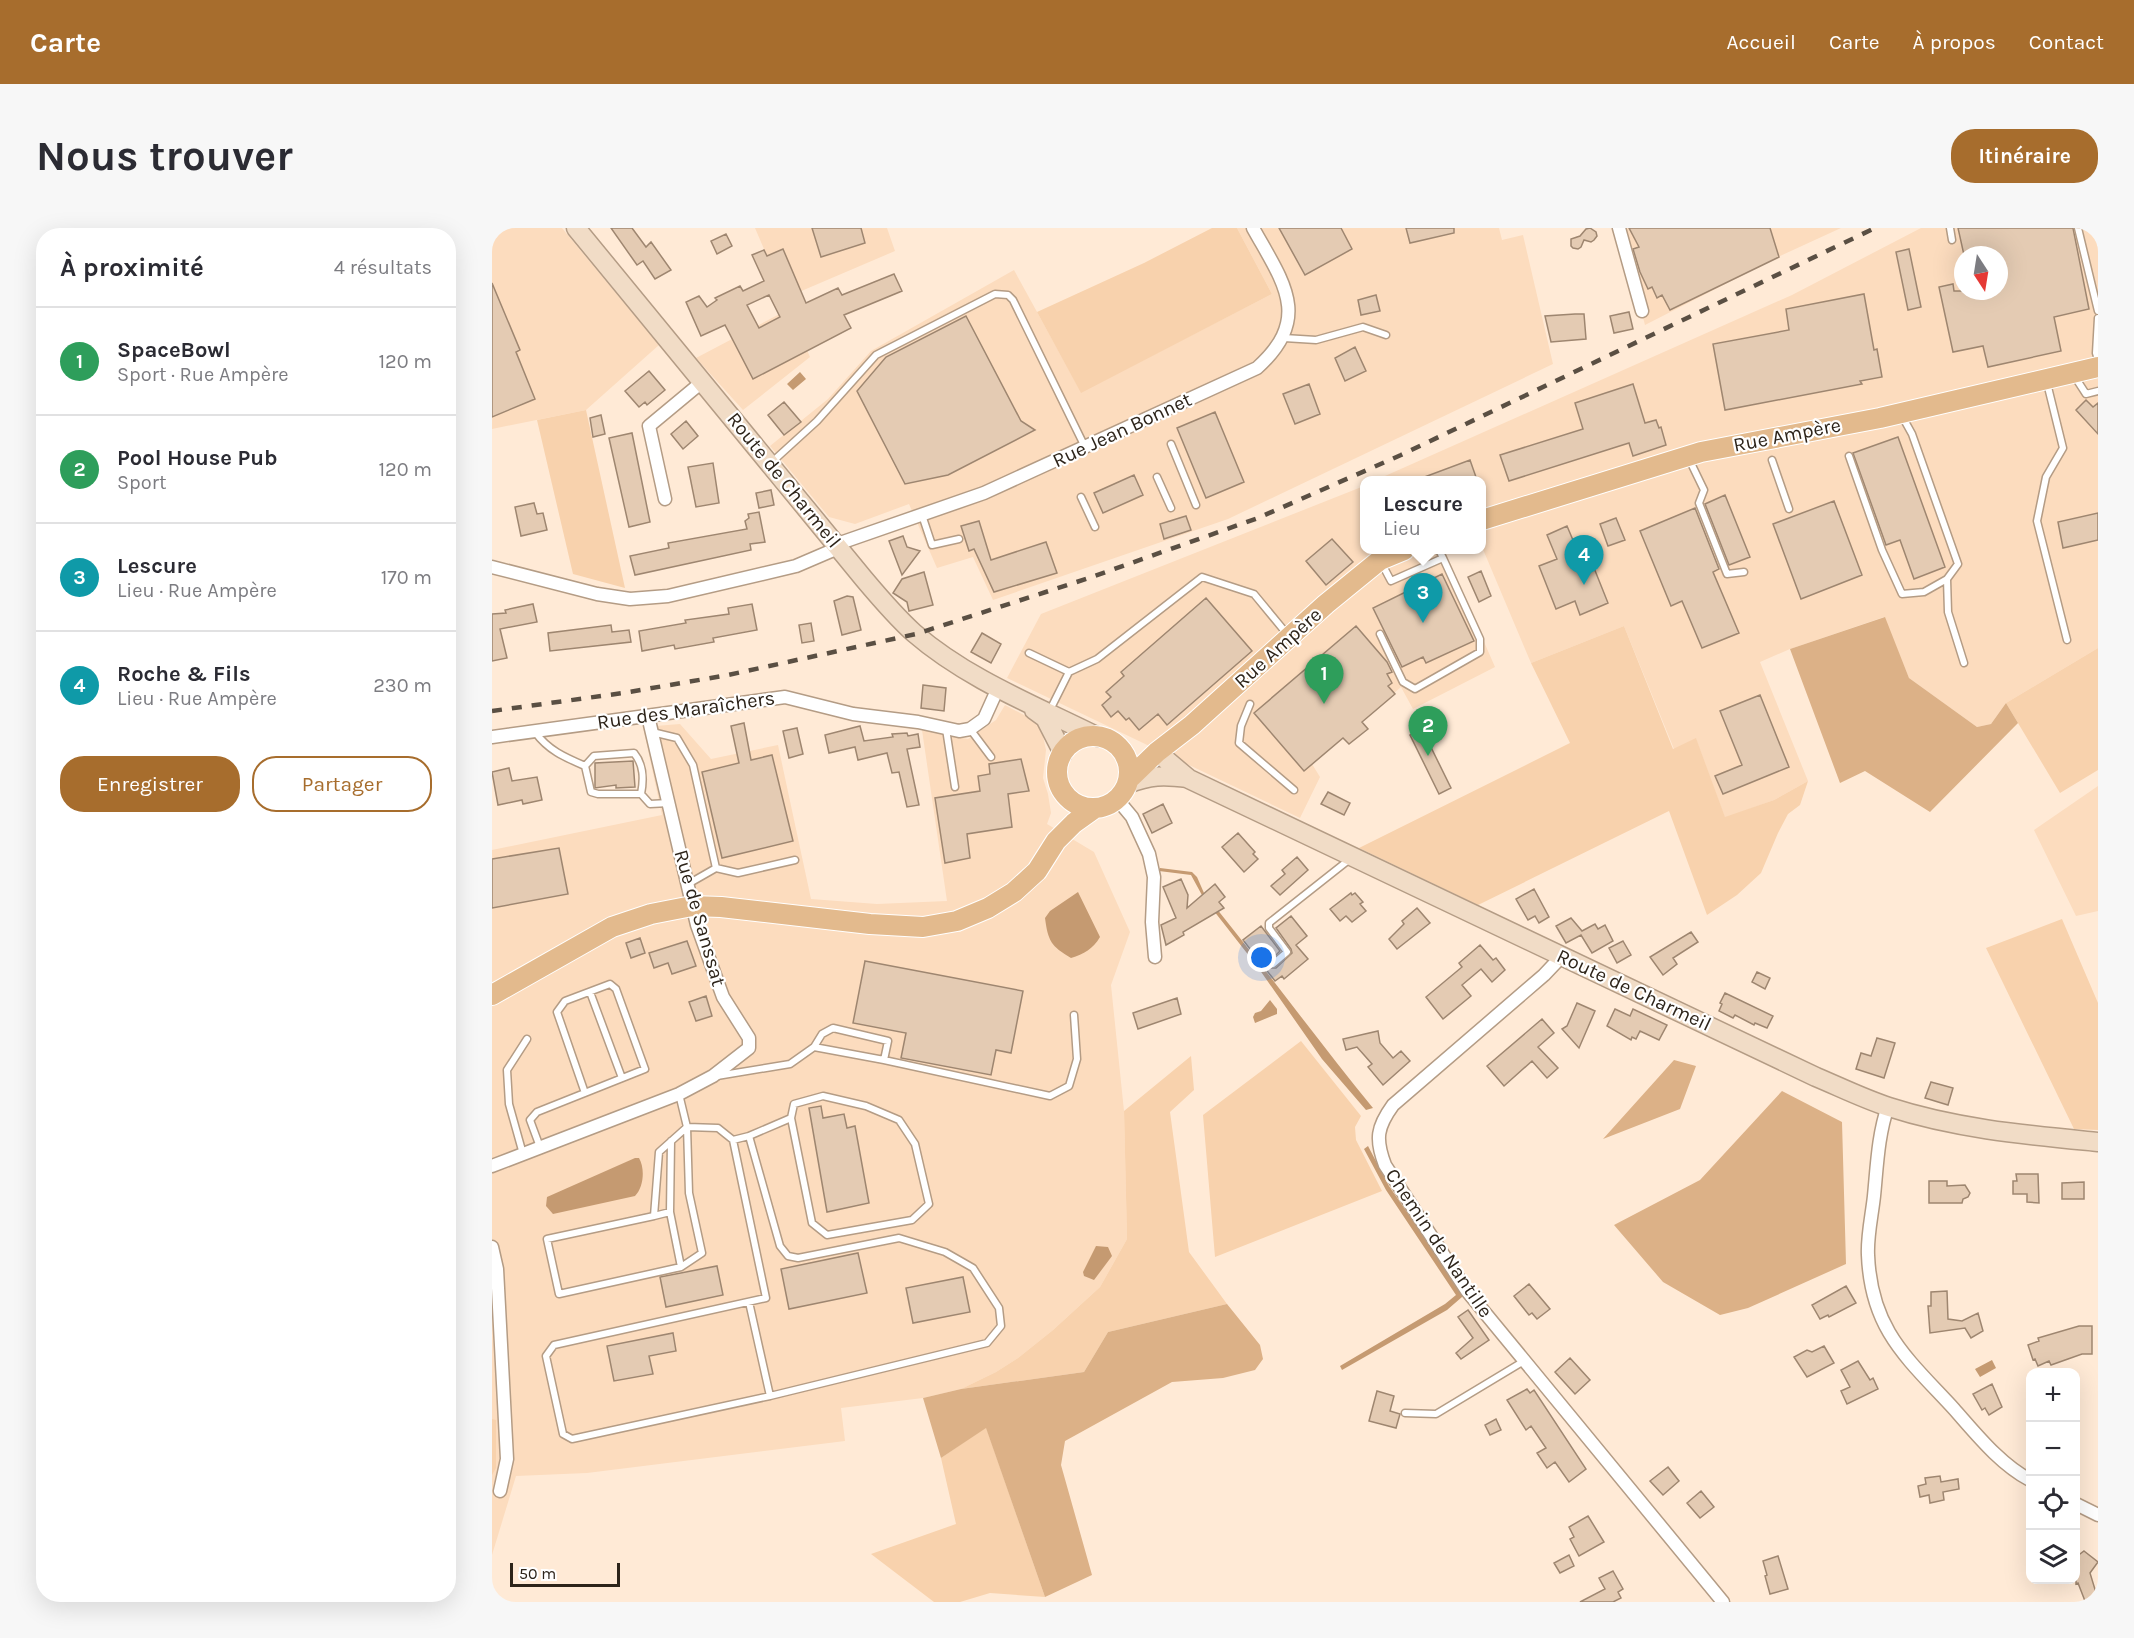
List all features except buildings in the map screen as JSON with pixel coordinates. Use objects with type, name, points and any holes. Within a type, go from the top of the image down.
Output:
[{"type":"main road","name":"Route de Charmeil","points":[[576,228],[888,607],[916,634],[952,661],[1047,715],[1098,736]]},
{"type":"main road","name":"Rue Ampère","points":[[1486,519],[1688,456],[1901,413],[2098,368]]},
{"type":"main road","name":"Rue Ampère","points":[[1124,787],[1157,752],[1183,732],[1326,604],[1380,560],[1393,554]]},
{"type":"main road","points":[[1047,715],[1063,753]]},
{"type":"main road","points":[[1183,732],[1178,746],[1189,779]]},
{"type":"main road","points":[[1088,736],[1098,736],[1107,739],[1121,749],[1129,768],[1124,787],[1107,805],[1095,808],[1085,807],[1067,796],[1060,786],[1058,775],[1063,753],[1070,745],[1088,736]]},
{"type":"main road","points":[[1121,749],[1157,752]]},
{"type":"main road","name":"Route de Charmeil","points":[[1157,752],[1189,779],[1816,1077],[1888,1106],[1947,1122],[2007,1133],[2098,1142]]},
{"type":"main road","name":"Route de Charmeil","points":[[1124,787],[1146,777],[1165,775],[1189,779]]},
{"type":"main road","points":[[1056,841],[1067,796]]},
{"type":"main road","points":[[492,995],[612,927],[651,914],[692,906],[721,907],[870,924],[923,927],[957,921],[988,908],[1014,892],[1037,871],[1056,841],[1074,823],[1095,808]]},
{"type":"street","points":[[1253,228],[1280,276],[1285,290],[1289,315],[1284,338]]},
{"type":"street","points":[[1619,228],[1642,311]]},
{"type":"street","name":"Rue Jean Bonnet","points":[[492,567],[597,594],[630,599],[668,596],[796,566],[843,542],[984,493],[1257,368],[1273,354],[1284,338]]},
{"type":"street","points":[[665,500],[649,426],[702,382]]},
{"type":"street","points":[[970,729],[984,719],[999,688]]},
{"type":"street","name":"Rue des Maraîchers","points":[[492,737],[785,697],[853,714],[918,722],[959,731],[970,729]]},
{"type":"street","name":"Rue de Sanssat","points":[[492,1166],[679,1095],[713,1076],[749,1048],[749,1038],[723,997],[692,906],[648,716]]},
{"type":"street","points":[[1124,787],[1132,817],[1149,854],[1154,877],[1152,922],[1155,957]]},
{"type":"street","name":"Chemin de Nantille","points":[[1562,956],[1544,975],[1393,1105],[1382,1120],[1378,1134],[1379,1150],[1385,1165],[1467,1291],[1723,1602]]},
{"type":"street","points":[[1888,1106],[1881,1133],[1868,1253],[1871,1290],[1884,1327],[1901,1352],[1988,1447],[2026,1477]]},
{"type":"street","points":[[492,1247],[497,1269],[497,1359],[507,1459],[500,1491]]},
{"type":"street","points":[[2080,1506],[2098,1515]]},
{"type":"lane","points":[[1950,228],[1952,240]]},
{"type":"lane","points":[[2078,228],[2098,311]]},
{"type":"lane","points":[[770,463],[817,421],[876,355],[995,294],[1008,295],[1013,300],[1085,447]]},
{"type":"lane","points":[[2098,318],[2096,353],[2098,360]]},
{"type":"lane","points":[[1284,338],[1316,340],[1363,327],[1386,335]]},
{"type":"lane","points":[[2073,374],[2086,394],[2098,391]]},
{"type":"lane","points":[[2047,380],[2063,448],[2046,477],[2037,521],[2067,640]]},
{"type":"lane","points":[[1849,456],[1882,550],[1902,594],[1924,591],[1947,579],[1958,564],[1912,434],[1901,413]]},
{"type":"lane","points":[[1171,444],[1196,505]]},
{"type":"lane","points":[[1688,456],[1704,490],[1699,503],[1727,574],[1744,572]]},
{"type":"lane","points":[[1772,460],[1789,509]]},
{"type":"lane","points":[[1157,477],[1171,508]]},
{"type":"lane","points":[[1081,497],[1095,527]]},
{"type":"lane","points":[[922,515],[932,545],[959,539]]},
{"type":"lane","points":[[1380,634],[1404,682],[1414,689],[1480,652],[1480,639],[1441,554]]},
{"type":"lane","points":[[1380,560],[1391,581],[1443,558]]},
{"type":"lane","points":[[1047,715],[1069,672],[1097,659],[1202,577],[1254,594],[1290,637]]},
{"type":"lane","points":[[1947,579],[1948,612],[1964,663]]},
{"type":"lane","points":[[1029,653],[1069,672]]},
{"type":"lane","points":[[1250,704],[1241,726],[1239,743],[1294,790]]},
{"type":"lane","points":[[946,729],[955,787]]},
{"type":"lane","points":[[970,729],[991,757]]},
{"type":"lane","points":[[535,731],[543,743],[557,754],[585,766]]},
{"type":"lane","points":[[652,732],[677,738],[693,765],[716,868]]},
{"type":"lane","points":[[585,766],[594,756],[634,753],[640,761],[643,782],[641,794]]},
{"type":"lane","points":[[585,766],[591,792],[641,794],[650,804],[669,803]]},
{"type":"lane","points":[[1273,964],[1287,952],[1269,928],[1269,923],[1353,856]]},
{"type":"lane","points":[[687,885],[716,868],[738,873],[795,860]]},
{"type":"lane","points":[[540,1147],[530,1120],[537,1112],[585,1093],[622,1078],[645,1069],[616,989],[610,984],[565,1002],[556,1012],[585,1093]]},
{"type":"lane","points":[[590,992],[622,1078]]},
{"type":"lane","points":[[814,1047],[1050,1096],[1069,1086],[1077,1059],[1074,1015]]},
{"type":"lane","points":[[713,1076],[790,1064],[814,1047],[822,1034],[833,1028],[888,1041],[884,1060]]},
{"type":"lane","points":[[523,1154],[509,1104],[507,1070],[527,1039]]},
{"type":"lane","points":[[669,1212],[547,1239],[559,1294],[681,1267],[702,1253],[689,1193],[687,1127],[679,1095]]},
{"type":"lane","points":[[823,1096],[866,1106],[899,1120],[915,1144],[928,1204],[912,1220],[827,1235],[812,1223],[791,1118],[794,1104],[823,1096]]},
{"type":"lane","points":[[733,1140],[749,1136],[791,1118]]},
{"type":"lane","points":[[654,1216],[658,1152],[687,1127],[718,1128],[733,1140],[766,1298],[554,1345],[546,1356],[563,1434],[572,1439],[770,1396],[987,1343],[1001,1326],[999,1308],[973,1268],[945,1252],[899,1238],[798,1258],[788,1256],[780,1246],[749,1136]]},
{"type":"lane","points":[[671,1141],[669,1212],[681,1267]]},
{"type":"lane","points":[[749,1302],[770,1396]]},
{"type":"lane","points":[[1405,1413],[1436,1414],[1525,1360]]},
{"type":"shaded area","points":[[492,228],[562,228],[659,345],[586,410],[492,429]]},
{"type":"shaded area","points":[[755,228],[887,228],[895,251],[785,298]]},
{"type":"shaded area","points":[[1212,228],[1237,228],[1272,294],[1081,393],[1037,312],[1144,263]]},
{"type":"shaded area","points":[[1237,228],[1499,228],[1502,240],[1523,235],[1553,364],[1228,519],[993,600],[973,557],[937,568],[909,504],[855,524],[829,517],[770,446],[828,399],[871,351],[1014,270],[1081,392],[1272,294]]},
{"type":"shaded area","points":[[1619,228],[1841,228],[1780,256],[1645,325]]},
{"type":"shaded area","points":[[1921,228],[2098,228],[2098,648],[2006,703],[1991,724],[1977,727],[1909,678],[1884,617],[1790,649],[1760,662],[1808,781],[1774,800],[1725,818],[1696,739],[1674,749],[1624,626],[1531,663],[1485,554],[1486,476],[1385,476],[1792,295]]},
{"type":"shaded area","points":[[789,309],[810,357],[743,410],[696,358]]},
{"type":"shaded area","points":[[800,372],[806,379],[793,390],[787,384]]},
{"type":"shaded area","points":[[586,410],[625,588],[573,574],[537,420]]},
{"type":"shaded area","points":[[1360,488],[1360,554],[1446,554],[1495,667],[1413,709],[1401,687],[1312,764],[1320,777],[1300,818],[1007,678],[1041,614]]},
{"type":"shaded area","points":[[1885,617],[1909,678],[1977,727],[1991,724],[2006,703],[2018,723],[1930,812],[1865,771],[1840,783],[1790,649]]},
{"type":"shaded area","points":[[1624,626],[1673,749],[1696,738],[1725,817],[1774,800],[1808,781],[1800,805],[1788,814],[1761,873],[1737,895],[1707,915],[1669,811],[1478,905],[1359,848],[1570,743],[1531,663]]},
{"type":"shaded area","points":[[2098,648],[2098,770],[2060,793],[2006,703]]},
{"type":"shaded area","points":[[1005,705],[1037,722],[1043,736],[1046,750],[1043,778],[1051,813],[1047,824],[1094,852],[1130,932],[1111,985],[1124,1111],[1127,1239],[1100,1287],[1018,1358],[961,1389],[923,1398],[841,1408],[845,1441],[587,1473],[516,1476],[492,1555],[492,850],[662,815],[643,727],[680,724],[711,759],[778,745],[811,899],[877,904],[947,901],[922,730],[968,739],[996,720]]},
{"type":"shaded area","points":[[2098,786],[2098,911],[2076,916],[2034,830]]},
{"type":"shaded area","points":[[1160,868],[1192,872],[1197,877],[1204,893],[1373,1108],[1366,1110],[1322,1059],[1257,966],[1203,897],[1191,875],[1159,871]]},
{"type":"shaded area","points":[[1078,892],[1100,937],[1088,950],[1071,958],[1052,942],[1045,918],[1050,911]]},
{"type":"shaded area","points":[[2062,919],[2098,1003],[2098,1130],[2074,1129],[1986,948]]},
{"type":"shaded area","points":[[1270,1000],[1277,1009],[1277,1014],[1255,1023],[1253,1017],[1255,1013],[1261,1011]]},
{"type":"shaded area","points":[[1301,1041],[1361,1116],[1355,1127],[1356,1140],[1382,1191],[1215,1257],[1203,1115]]},
{"type":"shaded area","points":[[1191,1056],[1194,1090],[1170,1112],[1189,1252],[1227,1304],[1108,1332],[1084,1372],[961,1389],[1018,1358],[1100,1287],[1127,1239],[1124,1111]]},
{"type":"shaded area","points":[[1674,1060],[1696,1066],[1680,1109],[1603,1139]]},
{"type":"shaded area","points":[[1782,1091],[1842,1122],[1846,1264],[1748,1308],[1720,1315],[1663,1282],[1614,1225],[1700,1180]]},
{"type":"shaded area","points":[[1368,1146],[1389,1186],[1462,1292],[1462,1297],[1447,1310],[1342,1370],[1340,1366],[1445,1304],[1456,1295],[1386,1190],[1364,1149]]},
{"type":"shaded area","points":[[639,1158],[643,1172],[642,1183],[635,1196],[553,1214],[546,1206],[547,1197]]},
{"type":"shaded area","points":[[1096,1246],[1108,1247],[1112,1256],[1094,1280],[1084,1276],[1083,1272]]},
{"type":"shaded area","points":[[1227,1304],[1260,1345],[1263,1359],[1255,1370],[1223,1378],[1172,1382],[1065,1441],[1061,1465],[1092,1575],[1045,1597],[986,1428],[941,1458],[923,1398],[961,1389],[1084,1372],[1108,1332]]},
{"type":"shaded area","points":[[1992,1360],[1996,1368],[1980,1377],[1975,1369]]},
{"type":"shaded area","points":[[492,1419],[496,1420],[496,1468],[492,1475]]},
{"type":"shaded area","points":[[986,1427],[1045,1597],[990,1593],[960,1602],[934,1602],[871,1554],[956,1524],[941,1458]]},
{"type":"railway","points":[[492,711],[623,693],[728,675],[916,634],[1089,578],[1258,518],[1401,455],[1875,228]]},
{"type":"place","name":"Roche & Fils","points":[[1584,585]]},
{"type":"place","name":"Lescure","points":[[1423,623]]},
{"type":"place","name":"SpaceBowl","points":[[1324,704]]},
{"type":"place","name":"Pool House Pub","points":[[1428,756]]}]
